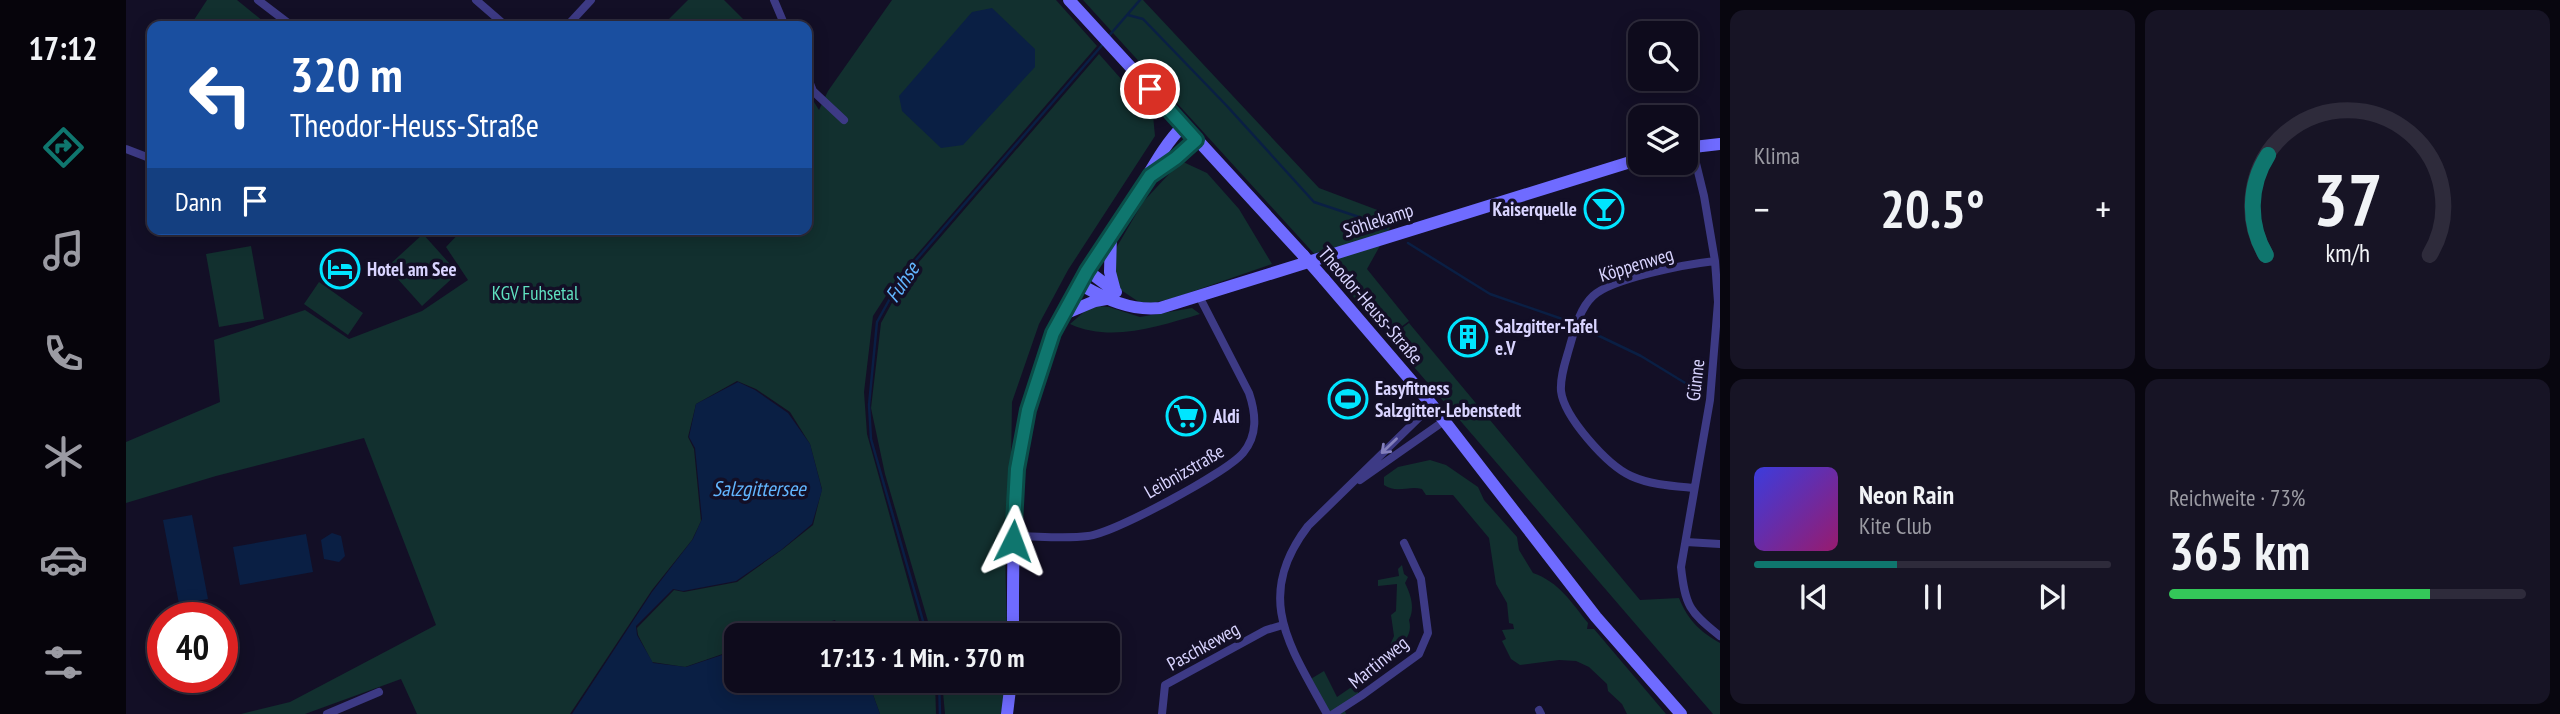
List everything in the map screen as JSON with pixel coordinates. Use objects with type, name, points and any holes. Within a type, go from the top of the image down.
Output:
[{"type":"street","points":[[258,0],[285,21]]},
{"type":"street","points":[[476,0],[500,21]]},
{"type":"street","points":[[572,21],[591,0]]},
{"type":"street","points":[[775,0],[783,21]]},
{"type":"street","name":"Theodor-Heuss-Straße","points":[[1069,0],[1324,279],[1432,405],[1579,596],[1681,714]]},
{"type":"street","points":[[812,88],[844,120]]},
{"type":"street","points":[[1013,623],[1013,536],[1017,469],[1028,410],[1053,333],[1087,271],[1150,176],[1168,143],[1183,126]]},
{"type":"street","points":[[1150,176],[1196,140]]},
{"type":"street","points":[[1698,147],[1720,144]]},
{"type":"street","points":[[126,149],[147,157]]},
{"type":"street","name":"Söhlekamp","points":[[1080,285],[1111,295],[1128,305],[1143,309],[1160,308],[1628,163]]},
{"type":"street","name":"Günne","points":[[1697,175],[1704,196],[1715,261],[1718,302],[1710,400],[1681,567],[1684,592],[1694,615],[1720,636]]},
{"type":"street","points":[[1111,233],[1111,295]]},
{"type":"street","name":"Köppenweg","points":[[1694,488],[1655,483],[1630,475],[1609,460],[1566,409],[1561,383],[1581,314],[1594,294],[1605,287],[1628,280],[1694,263],[1715,261]]},
{"type":"street","points":[[1087,271],[1111,295]]},
{"type":"street","points":[[1063,314],[1111,295]]},
{"type":"street","name":"Leibnizstraße","points":[[1013,536],[1088,536],[1108,531],[1230,465],[1243,453],[1254,431],[1254,405],[1199,296]]},
{"type":"street","points":[[1327,714],[1283,625],[1280,580],[1285,563],[1308,526],[1432,405]]},
{"type":"street","points":[[1349,487],[1392,460],[1444,421]]},
{"type":"street","points":[[1686,542],[1720,544]]},
{"type":"street","name":"Martinweg","points":[[1333,714],[1419,654],[1428,633],[1421,579],[1404,543]]},
{"type":"street","name":"Paschkeweg","points":[[1162,714],[1166,685],[1266,630],[1283,625]]},
{"type":"street","points":[[327,714],[379,692]]},
{"type":"street","points":[[1007,714],[1010,693]]},
{"type":"green space","points":[[207,0],[237,0],[263,21],[193,21]]},
{"type":"green space","points":[[688,0],[724,0],[745,21],[667,21]]},
{"type":"green space","name":"KGV Fuhsetal","points":[[892,0],[1056,0],[1097,46],[900,274],[873,316],[864,392],[867,434],[920,623],[837,623],[835,620],[824,623],[724,623],[724,654],[685,667],[652,662],[637,628],[674,590],[684,592],[737,582],[813,525],[822,489],[810,444],[790,412],[756,389],[737,381],[696,404],[688,437],[694,449],[701,521],[692,540],[652,590],[570,714],[417,714],[401,679],[305,714],[241,714],[290,702],[436,625],[364,438],[216,476],[126,503],[126,442],[220,402],[214,340],[305,310],[349,339],[422,311],[468,280],[446,247],[457,235],[812,235],[812,99],[819,110],[828,91]]},
{"type":"green space","points":[[1083,0],[1143,0],[1319,188],[1396,217],[1367,269],[1409,321],[1389,336]]},
{"type":"green space","points":[[1099,54],[1153,115],[1155,136],[1068,270],[1039,324],[1012,402],[1005,550],[1007,623],[928,623],[885,474],[871,408],[881,323],[906,277]]},
{"type":"green space","points":[[1181,161],[1207,173],[1239,209],[1272,264],[1171,299],[1152,303],[1139,302],[1121,290],[1116,280],[1115,250],[1143,202]]},
{"type":"green space","points":[[424,235],[458,273],[422,306],[387,267]]},
{"type":"green space","points":[[251,246],[264,319],[219,327],[206,254]]},
{"type":"green space","points":[[319,282],[363,313],[348,335],[304,304]]},
{"type":"green space","points":[[1098,306],[1140,317],[1192,308],[1200,314],[1135,331],[1102,332],[1070,324],[1085,311]]},
{"type":"green space","points":[[1409,323],[1640,600],[1679,598],[1695,624],[1720,643],[1720,714],[1713,714],[1389,338]]},
{"type":"green space","points":[[1430,460],[1446,465],[1478,487],[1484,500],[1517,537],[1519,550],[1533,573],[1564,594],[1588,623],[1587,629],[1594,629],[1666,714],[1627,714],[1622,704],[1608,691],[1607,684],[1589,667],[1576,661],[1559,660],[1520,665],[1511,659],[1502,641],[1506,639],[1502,630],[1514,629],[1513,624],[1509,623],[1507,603],[1496,584],[1489,538],[1453,495],[1426,495],[1422,489],[1394,489],[1384,485],[1384,477],[1398,467]]},
{"type":"green space","points":[[1402,565],[1404,574],[1408,577],[1405,583],[1412,611],[1409,634],[1393,653],[1388,650],[1394,636],[1391,615],[1396,611],[1397,584],[1378,586],[1378,580],[1399,576],[1398,569]]},
{"type":"green space","points":[[1324,671],[1337,697],[1353,686],[1361,696],[1344,708],[1346,714],[1327,714],[1309,680]]},
{"type":"green space","points":[[872,693],[935,693],[936,714],[880,714]]},
{"type":"green space","points":[[943,693],[1005,693],[1001,714],[945,714]]},
{"type":"water","points":[[992,8],[1035,49],[1035,67],[963,145],[941,148],[902,111],[899,96],[972,12]]},
{"type":"water","name":"Salzgittersee","points":[[738,382],[755,390],[788,413],[810,444],[822,490],[812,524],[781,550],[736,581],[683,591],[673,589],[636,626],[637,635],[653,663],[686,667],[724,654],[724,693],[872,693],[880,714],[572,714],[652,592],[693,539],[702,519],[695,448],[689,437],[696,404]]},
{"type":"water","points":[[192,515],[208,599],[179,602],[163,520]]},
{"type":"water","points":[[332,533],[341,536],[345,556],[339,562],[324,559],[321,540]]},
{"type":"water","points":[[306,534],[313,572],[240,585],[233,547]]},
{"type":"waterway","name":"Fuhse","points":[[1108,37],[1140,0]]},
{"type":"waterway","points":[[1128,15],[1143,19],[1314,202],[1377,223],[1386,229]]},
{"type":"waterway","name":"Fuhse","points":[[924,623],[871,439],[869,405],[877,322],[903,275],[1104,43]]},
{"type":"waterway","points":[[1408,243],[1490,294],[1568,321],[1641,356],[1695,389]]},
{"type":"waterway","name":"Fuhse","points":[[939,693],[940,714]]},
{"type":"place","name":"Kaiserquelle","points":[[1604,209]]},
{"type":"place","name":"Hotel am See","points":[[340,269]]},
{"type":"place","name":"Salzgitter-Tafel e.V","points":[[1468,337]]},
{"type":"place","name":"Easyfitness Salzgitter-Lebenstedt","points":[[1348,399]]},
{"type":"place","name":"Aldi","points":[[1186,416]]},
{"type":"route","points":[[1013,541],[1017,469],[1028,410],[1053,333],[1087,271],[1150,176],[1196,140],[1150,89]]}]
